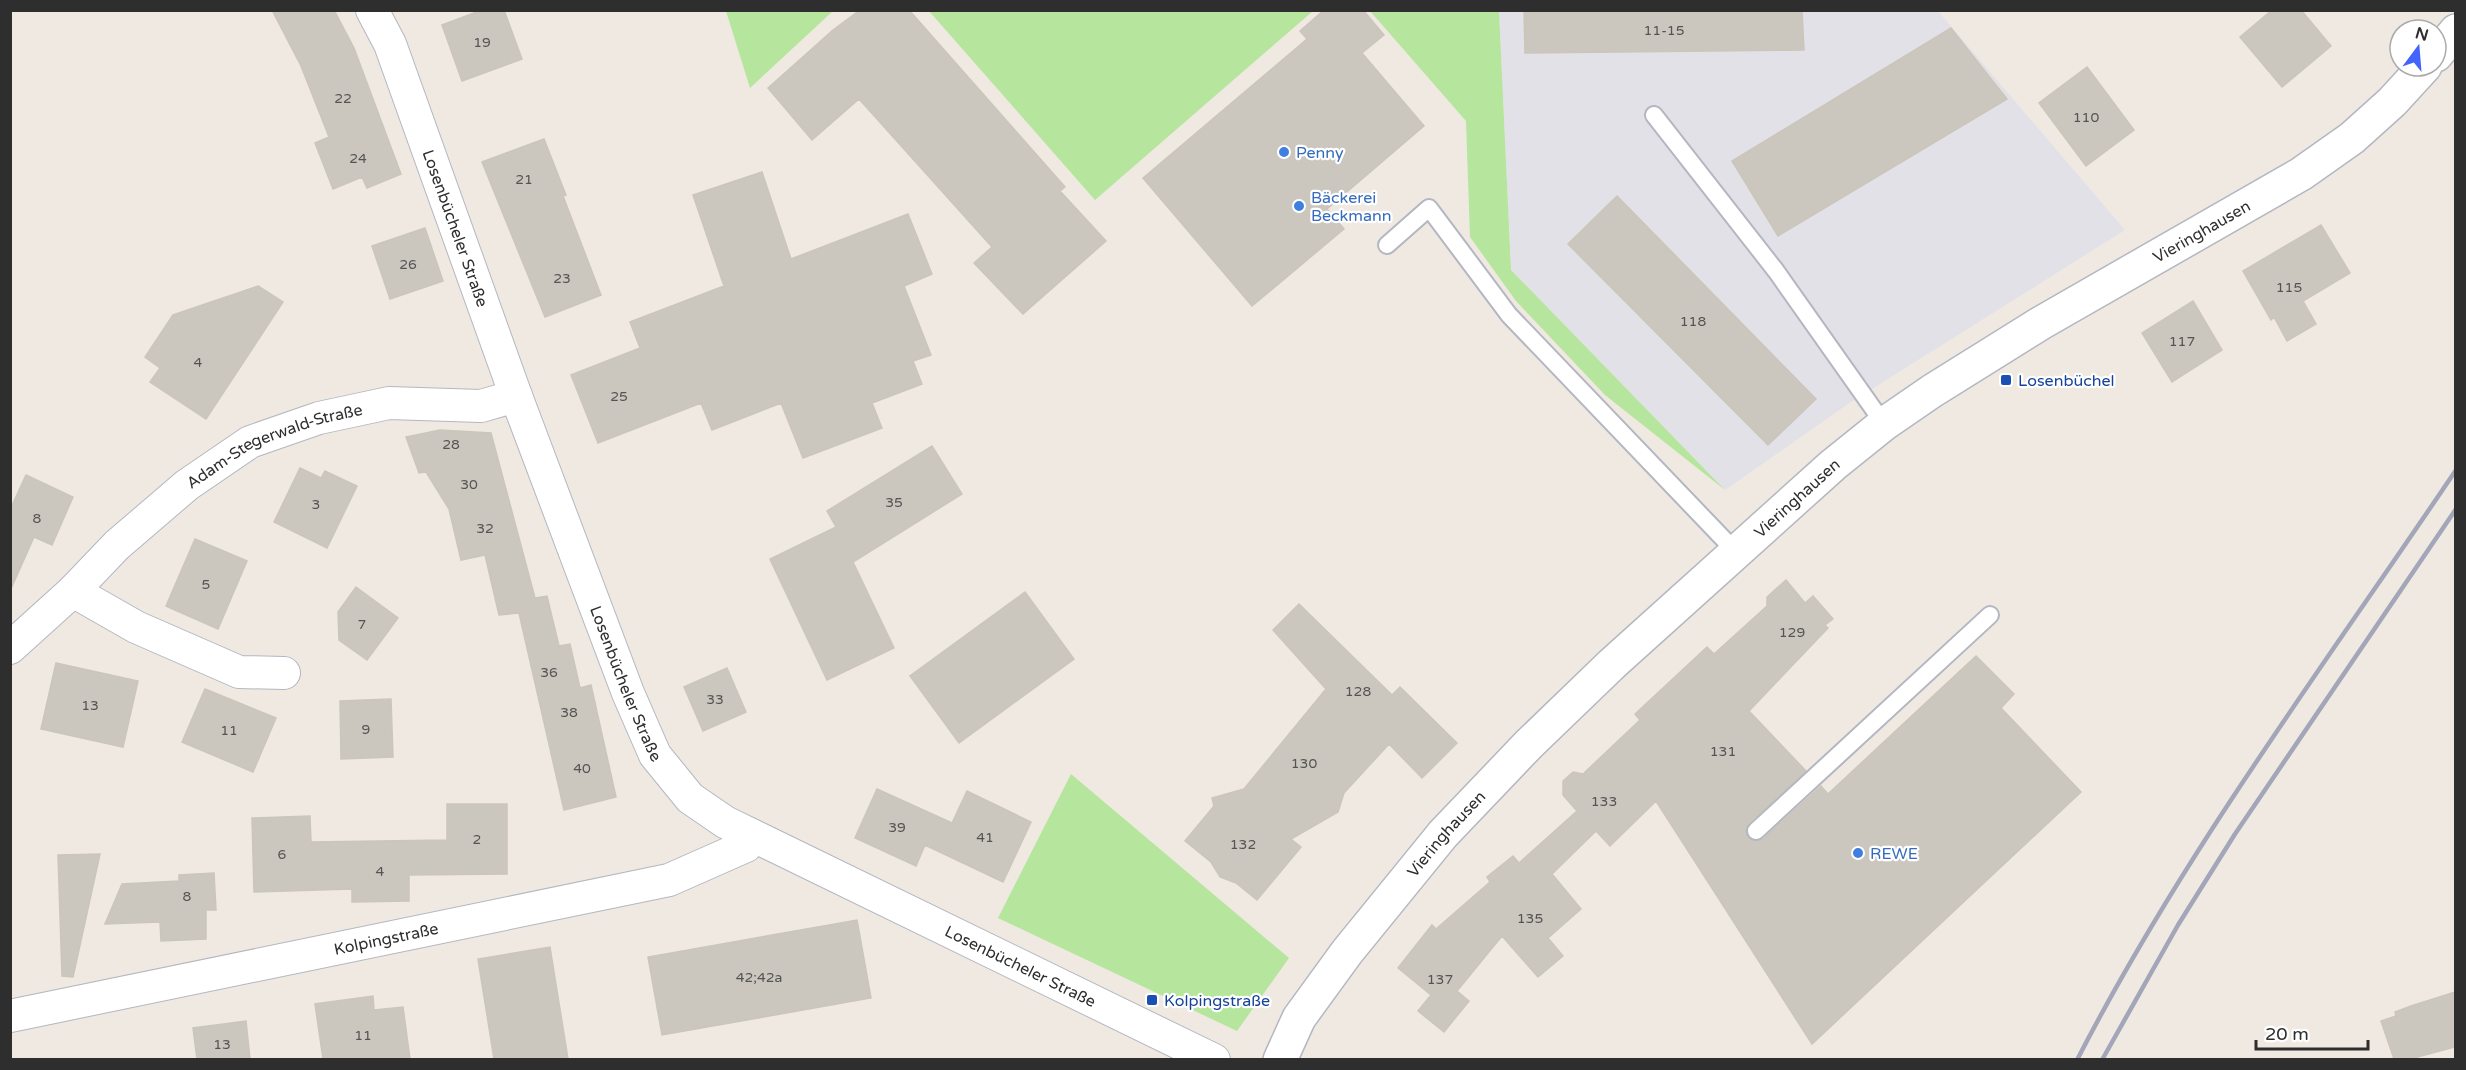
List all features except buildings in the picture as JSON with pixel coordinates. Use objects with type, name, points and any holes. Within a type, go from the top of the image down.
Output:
[{"type":"main road","name":"Vieringhausen","points":[[1280,1059],[1299,1018],[1340,961],[1443,834],[1529,744],[1833,465],[1884,424],[1932,391],[2041,323],[2301,174],[2352,138],[2415,78]]},
{"type":"street","name":"Losenbücheler Straße","points":[[372,10],[390,44],[516,396],[628,693],[656,755],[690,798],[725,822],[749,834],[1214,1059]]},
{"type":"street","name":"Adam-Stegerwald-Straße","points":[[10,648],[73,591],[117,544],[187,485],[250,442],[319,418],[389,403],[481,406],[516,396]]},
{"type":"street","points":[[73,591],[136,627],[239,672],[284,673]]},
{"type":"street","name":"Kolpingstraße","points":[[10,1016],[669,880],[746,846],[749,834]]},
{"type":"lane","points":[[1654,115],[1776,271],[1884,424]]},
{"type":"lane","points":[[1387,245],[1429,208],[1509,315],[1736,552]]},
{"type":"lane","points":[[1756,831],[1990,615]]},
{"type":"shaded area","points":[[1499,11],[1938,11],[2125,230],[1848,404],[1725,490],[1511,270]]},
{"type":"green space","points":[[726,10],[833,11],[750,88]]},
{"type":"green space","points":[[929,11],[1313,11],[1095,200]]},
{"type":"green space","points":[[1370,11],[1499,11],[1511,270],[1725,490],[1605,395],[1516,301],[1470,237],[1466,121]]},
{"type":"green space","points":[[1071,774],[1289,958],[1237,1031],[998,918]]},
{"type":"railway","points":[[2077,1060],[2163,907],[2210,833],[2456,470]]},
{"type":"railway","points":[[2102,1060],[2178,925],[2235,834],[2456,509]]},
{"type":"place","name":"Penny","points":[[1284,152]]},
{"type":"place","name":"Bäckerei Beckmann","points":[[1299,206]]},
{"type":"place","name":"Losenbüchel","points":[[2006,380]]},
{"type":"place","name":"REWE","points":[[1858,853]]},
{"type":"place","name":"Kolpingstraße","points":[[1152,1000]]}]
